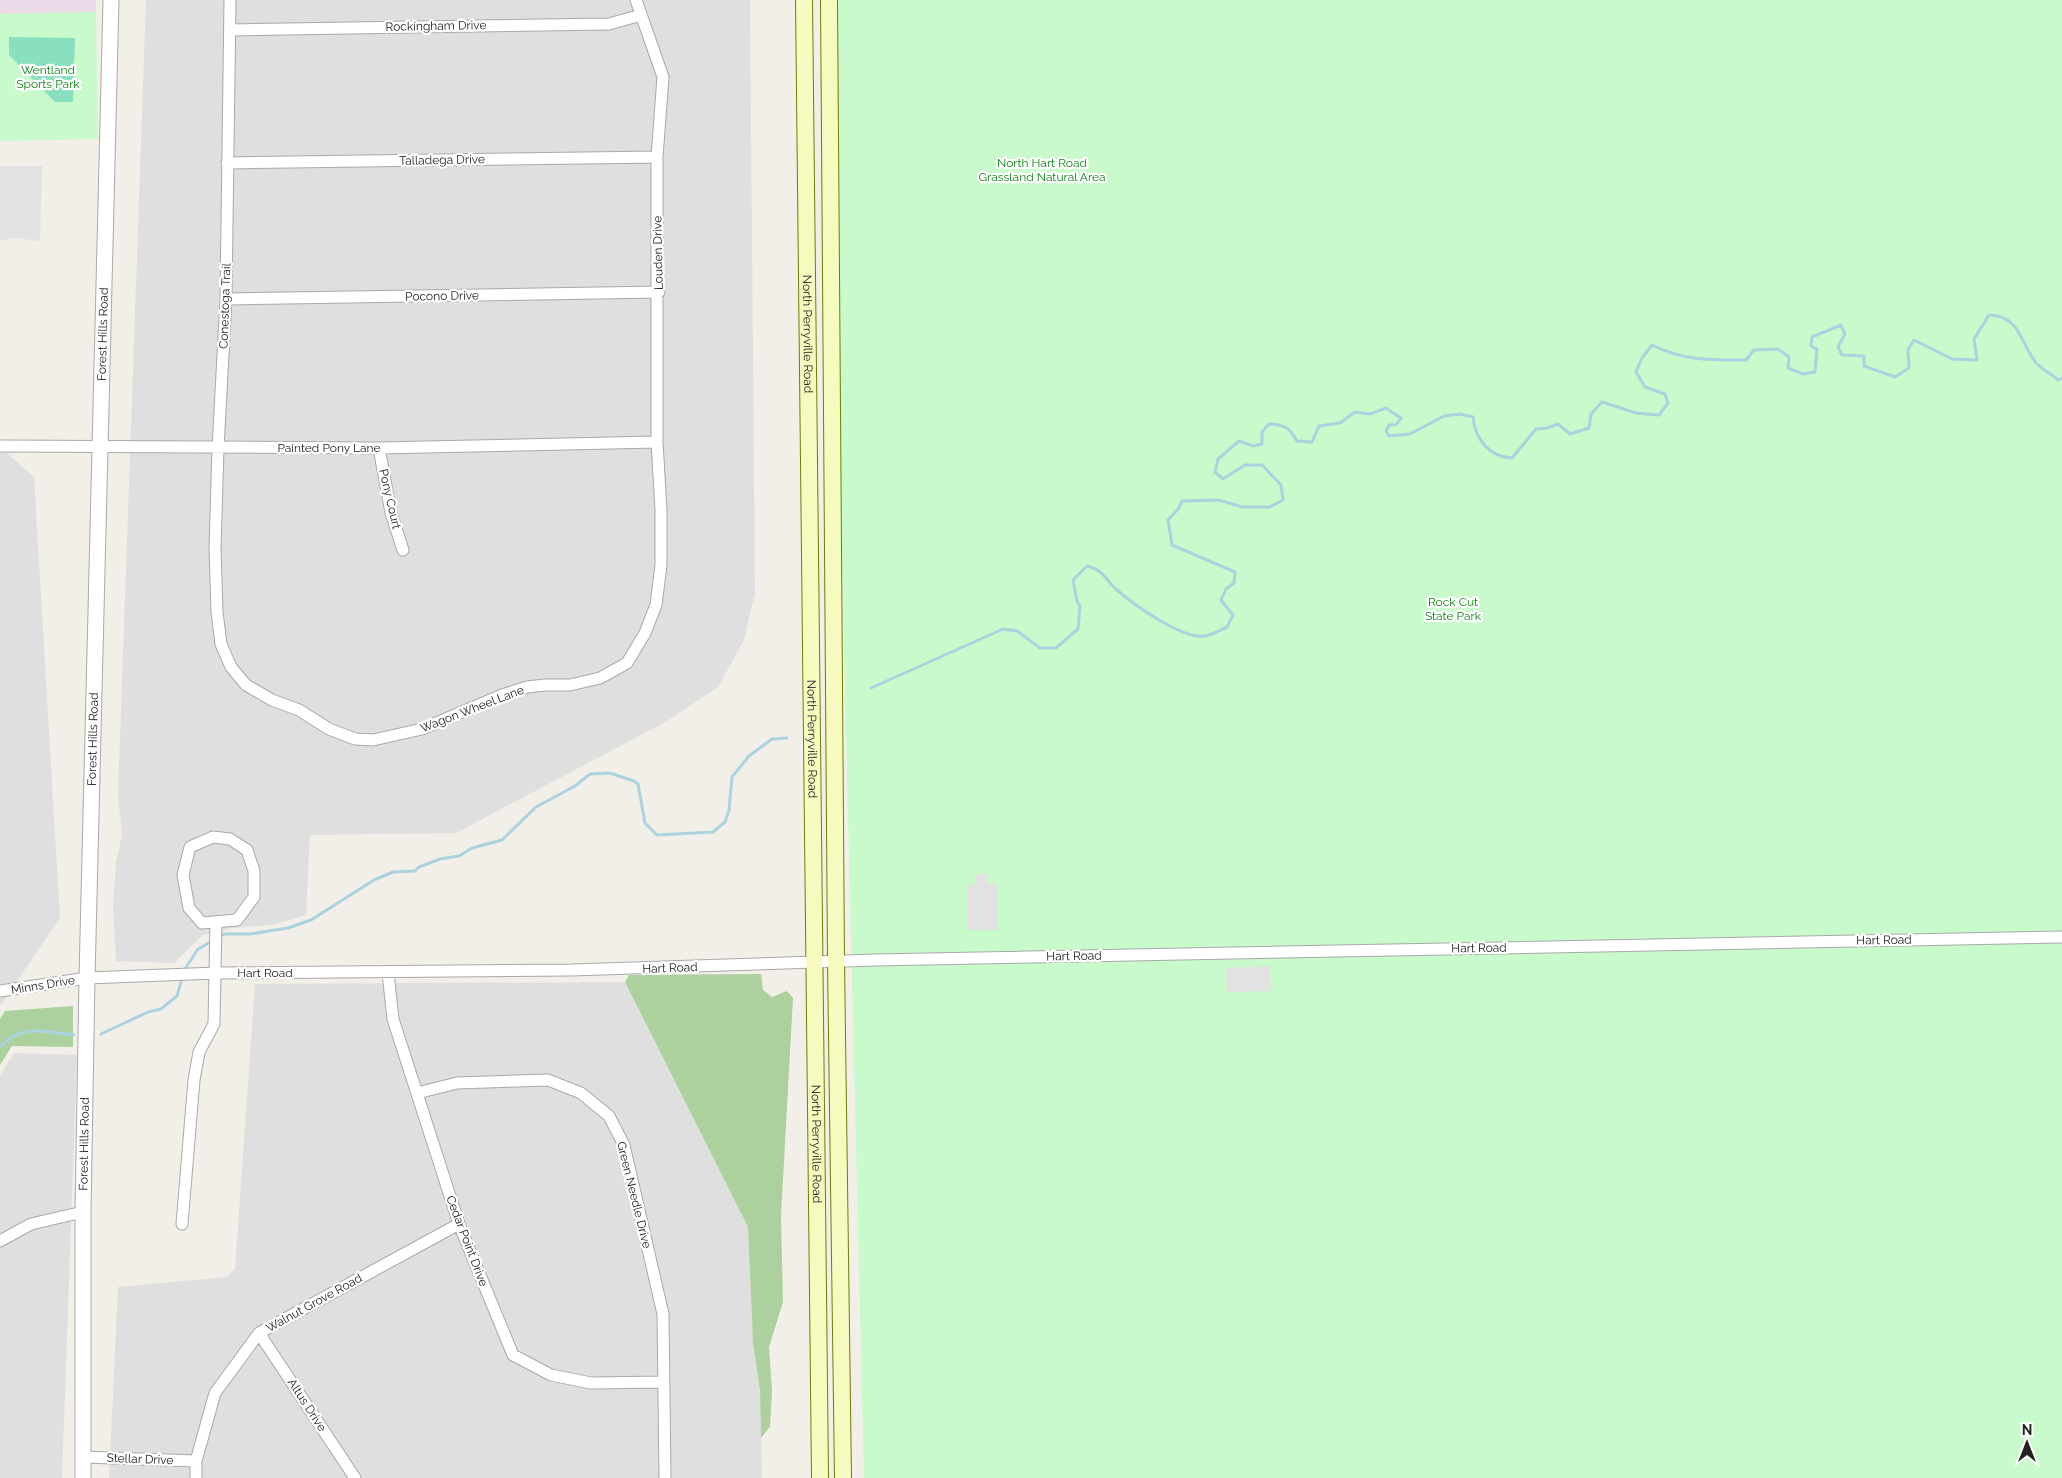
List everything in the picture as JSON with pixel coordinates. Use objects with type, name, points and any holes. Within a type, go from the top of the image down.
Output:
[{"type":"main road","name":"North Perryville Road","points":[[804,0],[820,1478]]},
{"type":"main road","name":"North Perryville Road","points":[[829,0],[836,961],[844,1478]]},
{"type":"street","name":"Forest Hills Road","points":[[83,1478],[83,1212],[87,978],[112,0]]},
{"type":"street","name":"Conestoga Trail","points":[[217,612],[215,548],[226,300],[230,0]]},
{"type":"street","name":"Louden Drive","points":[[636,0],[663,77],[657,157],[659,292],[657,442],[661,510]]},
{"type":"street","name":"Rockingham Drive","points":[[230,30],[608,24],[642,15]]},
{"type":"street","name":"Talladega Drive","points":[[227,163],[657,157]]},
{"type":"street","name":"Pocono Drive","points":[[226,300],[659,292]]},
{"type":"street","name":"Painted Pony Lane","points":[[0,446],[379,448],[657,442]]},
{"type":"street","name":"Pony Court","points":[[379,448],[391,512],[403,550]]},
{"type":"street","name":"Wagon Wheel Lane","points":[[217,612],[221,644],[231,667],[246,685],[272,700],[299,710],[330,730],[355,739],[373,740],[396,736],[422,730],[510,692],[527,687],[570,685],[600,678],[627,663],[645,633],[656,605],[661,565],[661,510]]},
{"type":"street","points":[[213,837],[230,839],[247,850],[254,871],[254,898],[236,920],[216,922],[202,923],[189,908],[183,875],[190,847],[213,837]]},
{"type":"street","points":[[182,1224],[194,1080],[199,1052],[214,1024],[217,973],[216,922]]},
{"type":"street","name":"Hart Road","points":[[87,978],[217,973],[388,973],[689,968],[836,961],[2062,937]]},
{"type":"street","name":"Cedar Point Drive","points":[[388,973],[393,1019],[459,1224],[513,1355],[551,1375],[591,1383],[664,1382]]},
{"type":"street","name":"Minns Drive","points":[[0,992],[87,978]]},
{"type":"street","name":"Green Needle Drive","points":[[417,1092],[456,1083],[548,1080],[581,1093],[609,1116],[624,1145],[663,1314],[665,1478]]},
{"type":"street","points":[[0,1241],[31,1224],[83,1212]]},
{"type":"street","name":"Walnut Grove Road","points":[[196,1478],[196,1461],[215,1392],[259,1333],[459,1224]]},
{"type":"street","name":"Altus Drive","points":[[259,1333],[355,1478]]},
{"type":"street","name":"Stellar Drive","points":[[84,1457],[196,1461]]},
{"type":"shaded area","points":[[0,0],[96,0],[96,12],[0,14]]},
{"type":"shaded area","points":[[146,0],[750,0],[755,593],[744,640],[718,687],[669,720],[456,833],[310,835],[306,915],[272,925],[232,928],[203,935],[174,963],[116,961],[113,906],[116,863],[122,834],[118,796]]},
{"type":"shaded area","points":[[0,166],[42,166],[40,241],[15,238],[0,241]]},
{"type":"shaded area","points":[[0,447],[34,477],[60,918],[0,1006]]},
{"type":"shaded area","points":[[978,874],[985,874],[988,878],[988,884],[997,884],[998,930],[968,930],[967,884],[975,884],[975,878]]},
{"type":"shaded area","points":[[1270,966],[1271,991],[1227,992],[1226,968]]},
{"type":"shaded area","points":[[625,982],[748,1227],[753,1343],[760,1391],[762,1478],[109,1478],[118,1287],[227,1277],[235,1269],[255,984]]},
{"type":"shaded area","points":[[14,1053],[77,1055],[62,1478],[0,1478],[0,1075]]},
{"type":"green space","name":"Rock Cut State Park","points":[[838,0],[2062,0],[2062,1478],[864,1478],[839,442]]},
{"type":"green space","name":"Wentland Sports Park","points":[[96,12],[98,139],[0,141],[0,14]]},
{"type":"green space","points":[[9,37],[75,38],[73,102],[55,102],[9,55]]},
{"type":"green space","points":[[761,974],[763,990],[772,997],[787,991],[793,998],[781,1216],[783,1302],[769,1347],[772,1391],[770,1427],[761,1438],[760,1391],[753,1343],[748,1227],[625,982],[629,975]]},
{"type":"green space","points":[[73,1006],[73,1047],[12,1046],[0,1065],[0,1019],[5,1011]]},
{"type":"waterway","points":[[871,688],[1003,629],[1017,631],[1040,648],[1056,648],[1078,629],[1080,606],[1077,601],[1073,580],[1087,566],[1102,573],[1117,590],[1134,604],[1172,627],[1196,636],[1213,634],[1227,627],[1233,615],[1221,600],[1226,589],[1234,583],[1235,572],[1172,545],[1168,520],[1179,508],[1182,501],[1219,500],[1242,507],[1270,507],[1283,500],[1281,485],[1262,465],[1245,465],[1223,479],[1215,472],[1218,459],[1239,441],[1253,446],[1262,444],[1262,432],[1269,424],[1286,428],[1297,441],[1312,442],[1319,426],[1340,423],[1355,412],[1370,414],[1386,408],[1401,418],[1396,425],[1389,425],[1386,431],[1389,436],[1410,434],[1444,416],[1460,414],[1473,417],[1480,439],[1490,450],[1504,457],[1512,458],[1536,429],[1558,424],[1570,434],[1589,428],[1591,414],[1602,402],[1636,413],[1659,415],[1668,403],[1665,394],[1645,387],[1636,372],[1642,358],[1652,345],[1687,357],[1722,360],[1746,360],[1754,350],[1778,349],[1789,357],[1788,368],[1803,374],[1815,372],[1817,349],[1811,346],[1812,337],[1841,325],[1845,334],[1838,347],[1842,355],[1864,356],[1864,366],[1895,377],[1909,368],[1908,350],[1914,340],[1952,359],[1977,360],[1974,339],[1989,315],[2008,320],[2014,325],[2036,363],[2058,380],[2062,378]]},
{"type":"waterway","points":[[219,936],[225,934],[250,934],[288,928],[311,920],[374,880],[393,872],[415,871],[419,867],[440,859],[459,856],[472,848],[502,840],[536,807],[575,786],[590,774],[610,773],[638,784],[645,823],[657,835],[713,832],[725,822],[729,810],[732,777],[749,756],[772,739],[787,738]]},
{"type":"waterway","points":[[185,969],[198,949],[214,940]]},
{"type":"waterway","points":[[101,1034],[148,1012],[161,1009],[177,996],[181,982]]},
{"type":"waterway","points":[[0,1047],[8,1039],[25,1032],[44,1031],[74,1035]]},
{"type":"park label","name":"North Hart Road Grassland Natural Area","points":[[1042,170]]}]
